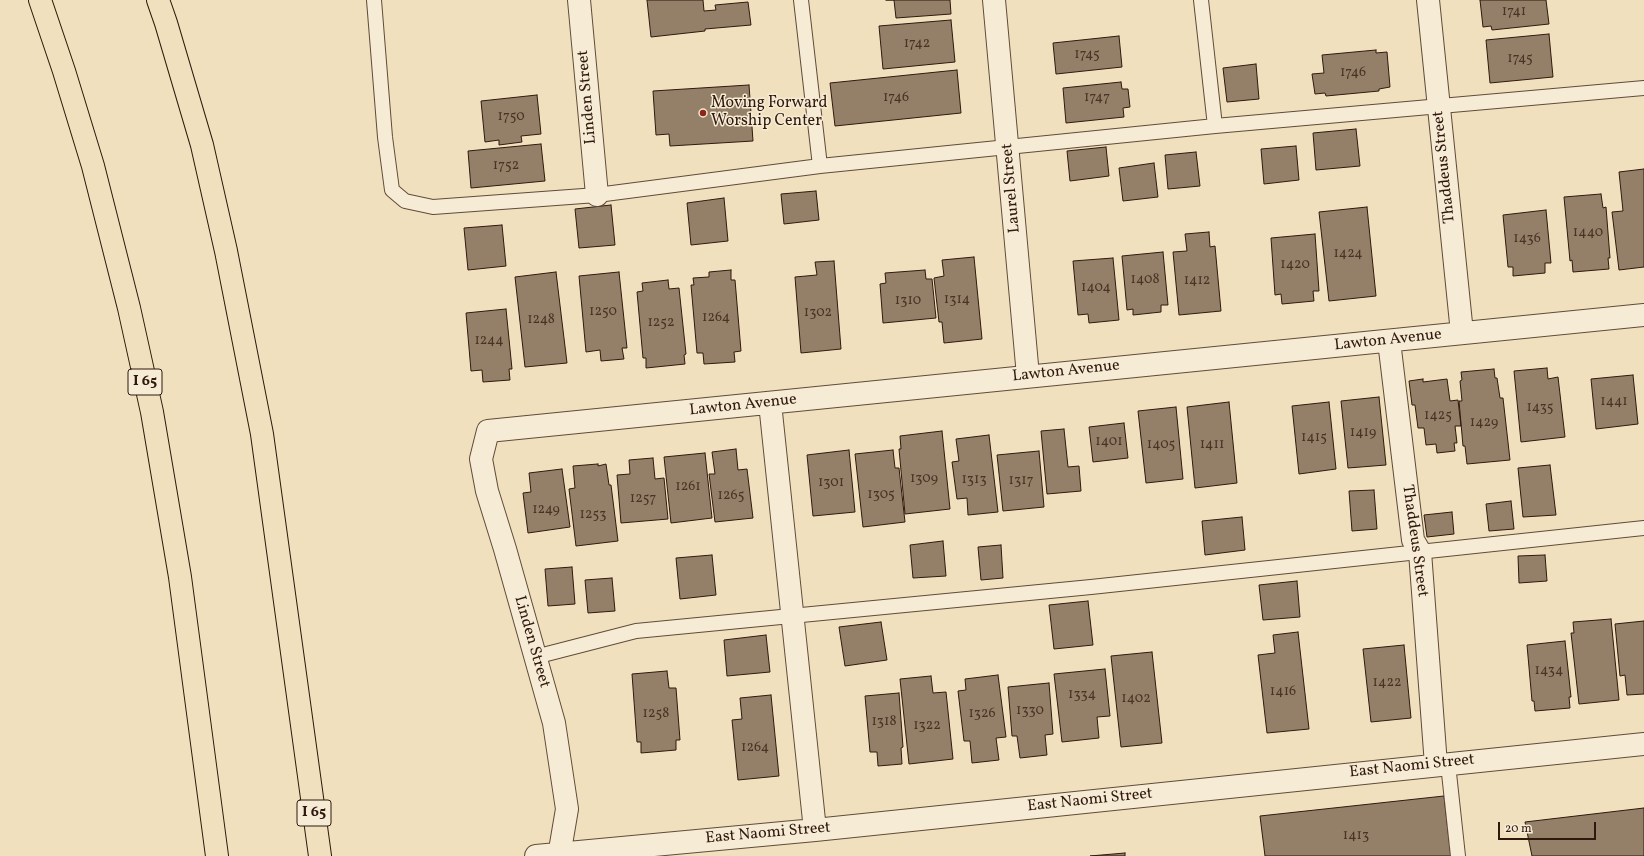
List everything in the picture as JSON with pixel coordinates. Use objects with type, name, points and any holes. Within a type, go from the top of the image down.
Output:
[{"type":"highway","name":"I 65","points":[[40,0],[79,118],[129,308],[152,412],[171,516],[207,773],[217,856]]},
{"type":"highway","name":"I 65","points":[[158,0],[202,145],[226,251],[260,426],[320,856]]},
{"type":"street","name":"Linden Street","points":[[579,0],[597,195]]},
{"type":"street","name":"Laurel Street","points":[[994,0],[1028,376]]},
{"type":"street","name":"Thaddeus Street","points":[[1428,0],[1462,333]]},
{"type":"street","name":"Lawton Avenue","points":[[488,431],[1644,315]]},
{"type":"street","name":"Thaddeus Street","points":[[1389,341],[1413,540],[1420,552],[1442,764]]},
{"type":"street","points":[[770,403],[815,830]]},
{"type":"street","name":"Linden Street","points":[[488,431],[481,458],[487,491],[505,549],[554,723],[567,809],[559,855]]},
{"type":"street","name":"East Naomi Street","points":[[536,856],[815,830],[1644,744]]},
{"type":"lane","points":[[374,0],[385,137],[392,190],[405,201],[433,207],[597,195],[820,166],[1215,126],[1644,88]]},
{"type":"lane","points":[[801,0],[820,166]]},
{"type":"lane","points":[[1201,0],[1215,126]]},
{"type":"lane","points":[[535,657],[636,631],[1083,588],[1644,528]]},
{"type":"lane","points":[[1442,764],[1458,856]]},
{"type":"building","points":[[647,0],[703,0],[704,11],[716,10],[715,5],[748,2],[751,25],[705,29],[705,31],[651,37]]},
{"type":"building","points":[[894,0],[950,0],[951,14],[896,18]]},
{"type":"building","points":[[1480,0],[1546,0],[1549,24],[1492,30],[1491,26],[1483,27]]},
{"type":"building","points":[[951,20],[955,62],[883,69],[879,26]]},
{"type":"building","points":[[1549,34],[1553,77],[1490,83],[1486,40]]},
{"type":"building","points":[[1119,36],[1122,67],[1056,74],[1053,43]]},
{"type":"building","points":[[1376,50],[1376,53],[1387,52],[1390,87],[1379,89],[1379,91],[1326,96],[1325,93],[1315,94],[1312,74],[1324,73],[1322,55]]},
{"type":"building","points":[[1256,64],[1259,99],[1227,102],[1223,68]]},
{"type":"building","points":[[957,70],[961,113],[835,126],[830,83]]},
{"type":"building","points":[[1121,82],[1122,89],[1128,89],[1130,107],[1123,108],[1124,117],[1066,123],[1063,88]]},
{"type":"building","name":"Moving Forward Worship Center","points":[[749,85],[753,141],[670,146],[669,134],[656,135],[653,91]]},
{"type":"building","points":[[537,95],[541,134],[521,136],[522,142],[499,145],[499,140],[485,142],[481,101]]},
{"type":"building","points":[[1356,129],[1360,166],[1316,170],[1313,133]]},
{"type":"building","points":[[541,144],[545,181],[471,188],[468,151]]},
{"type":"building","points":[[1296,146],[1299,180],[1264,184],[1261,149]]},
{"type":"building","points":[[1106,147],[1109,176],[1070,181],[1067,151]]},
{"type":"building","points":[[1196,152],[1200,186],[1168,189],[1165,155]]},
{"type":"building","points":[[1154,163],[1158,197],[1123,201],[1119,168]]},
{"type":"building","points":[[1644,169],[1644,267],[1619,270],[1612,212],[1623,211],[1619,172]]},
{"type":"building","points":[[816,191],[819,220],[784,224],[781,194]]},
{"type":"building","points":[[1601,194],[1603,208],[1606,207],[1610,258],[1608,258],[1609,269],[1573,272],[1572,260],[1570,261],[1564,197]]},
{"type":"building","points":[[724,198],[728,241],[691,245],[687,203]]},
{"type":"building","points":[[611,205],[615,245],[579,248],[575,209]]},
{"type":"building","points":[[1367,207],[1376,296],[1329,301],[1319,212]]},
{"type":"building","points":[[1546,210],[1551,263],[1545,263],[1545,273],[1513,276],[1513,267],[1508,267],[1503,215]]},
{"type":"building","points":[[502,225],[506,266],[468,270],[464,228]]},
{"type":"building","points":[[1209,232],[1210,247],[1215,246],[1221,311],[1179,315],[1173,252],[1187,251],[1185,234]]},
{"type":"building","points":[[1315,234],[1319,291],[1313,291],[1314,301],[1282,304],[1281,294],[1275,295],[1271,238]]},
{"type":"building","points":[[1163,252],[1168,305],[1161,305],[1161,312],[1133,315],[1133,309],[1127,310],[1122,256]]},
{"type":"building","points":[[974,257],[982,339],[944,343],[942,322],[939,322],[934,278],[944,276],[942,260]]},
{"type":"building","points":[[1113,258],[1119,320],[1089,323],[1088,314],[1078,315],[1073,261]]},
{"type":"building","points":[[834,261],[841,349],[801,353],[795,277],[817,275],[815,262]]},
{"type":"building","points":[[731,270],[731,280],[735,280],[741,351],[734,352],[735,362],[704,364],[703,353],[697,353],[691,285],[694,285],[693,278],[709,277],[709,272]]},
{"type":"building","points":[[925,270],[926,279],[932,279],[936,318],[883,323],[880,284],[886,283],[885,273]]},
{"type":"building","points":[[556,272],[567,363],[525,367],[515,277]]},
{"type":"building","points":[[619,272],[627,348],[622,348],[624,359],[601,361],[600,350],[586,352],[579,276]]},
{"type":"building","points":[[668,280],[669,289],[679,288],[686,354],[684,355],[685,364],[646,368],[646,358],[643,358],[637,292],[643,291],[642,283]]},
{"type":"building","points":[[506,309],[512,369],[509,369],[510,380],[483,382],[482,370],[471,371],[466,313]]},
{"type":"building","points":[[1547,368],[1548,379],[1558,377],[1565,437],[1521,442],[1514,371]]},
{"type":"building","points":[[1494,369],[1500,398],[1503,398],[1510,460],[1467,464],[1465,446],[1463,446],[1459,401],[1462,401],[1460,381],[1462,380],[1461,372]]},
{"type":"building","points":[[1633,375],[1638,424],[1596,429],[1591,379]]},
{"type":"building","points":[[1423,379],[1423,382],[1447,379],[1450,401],[1458,400],[1461,426],[1455,426],[1457,443],[1454,443],[1455,451],[1437,453],[1436,444],[1426,445],[1424,428],[1418,428],[1415,405],[1412,405],[1409,381]]},
{"type":"building","points":[[1379,397],[1386,465],[1348,468],[1341,401]]},
{"type":"building","points":[[1229,402],[1237,483],[1195,488],[1187,407]]},
{"type":"building","points":[[1329,402],[1336,469],[1299,474],[1292,406]]},
{"type":"building","points":[[1176,407],[1183,479],[1146,483],[1138,411]]},
{"type":"building","points":[[1124,423],[1128,458],[1093,462],[1089,427]]},
{"type":"building","points":[[1064,429],[1068,467],[1079,466],[1081,491],[1047,494],[1041,431]]},
{"type":"building","points":[[942,431],[950,509],[905,514],[899,449],[901,449],[900,436]]},
{"type":"building","points":[[989,435],[998,512],[968,515],[967,498],[957,499],[952,462],[959,461],[956,439]]},
{"type":"building","points":[[736,449],[738,470],[747,469],[753,518],[715,522],[709,474],[715,474],[712,452]]},
{"type":"building","points":[[849,450],[855,512],[813,516],[807,455]]},
{"type":"building","points":[[893,450],[895,468],[899,468],[905,522],[863,527],[855,454]]},
{"type":"building","points":[[1039,451],[1044,507],[1003,511],[997,455]]},
{"type":"building","points":[[705,453],[712,518],[671,523],[664,457]]},
{"type":"building","points":[[653,458],[655,479],[664,478],[668,519],[621,523],[617,475],[630,474],[629,460]]},
{"type":"building","points":[[598,464],[598,466],[606,464],[609,485],[611,485],[618,541],[576,546],[569,489],[575,488],[573,466]]},
{"type":"building","points":[[1550,465],[1556,515],[1523,517],[1518,468]]},
{"type":"building","points":[[562,469],[570,527],[528,533],[523,493],[531,492],[529,473]]},
{"type":"building","points":[[1374,490],[1377,529],[1352,531],[1349,491]]},
{"type":"building","points":[[1511,501],[1514,529],[1489,531],[1486,504]]},
{"type":"building","points":[[1452,512],[1454,534],[1427,537],[1424,515]]},
{"type":"building","points":[[1242,517],[1245,550],[1205,555],[1202,521]]},
{"type":"building","points":[[943,541],[946,576],[913,578],[910,545]]},
{"type":"building","points":[[1001,545],[1003,578],[981,580],[978,547]]},
{"type":"building","points":[[712,555],[716,595],[680,599],[676,558]]},
{"type":"building","points":[[1545,555],[1547,581],[1519,583],[1518,556]]},
{"type":"building","points":[[572,567],[575,604],[548,606],[545,569]]},
{"type":"building","points":[[612,578],[615,611],[588,613],[585,580]]},
{"type":"building","points":[[1297,581],[1300,617],[1263,620],[1259,585]]},
{"type":"building","points":[[1088,601],[1093,645],[1054,649],[1049,605]]},
{"type":"building","points":[[1611,619],[1619,700],[1579,704],[1571,633],[1574,633],[1573,622]]},
{"type":"building","points":[[1644,621],[1644,694],[1627,695],[1625,675],[1620,676],[1615,624]]},
{"type":"building","points":[[881,622],[887,660],[845,666],[839,627]]},
{"type":"building","points":[[1298,632],[1309,729],[1267,733],[1258,655],[1275,653],[1273,635]]},
{"type":"building","points":[[766,635],[770,672],[727,676],[724,640]]},
{"type":"building","points":[[1565,641],[1571,697],[1569,697],[1570,708],[1535,711],[1534,701],[1532,701],[1527,645]]},
{"type":"building","points":[[1404,645],[1411,718],[1371,722],[1363,649]]},
{"type":"building","points":[[1152,652],[1162,743],[1121,747],[1111,656]]},
{"type":"building","points":[[1105,669],[1110,716],[1097,717],[1099,738],[1062,742],[1054,674]]},
{"type":"building","points":[[667,671],[669,688],[676,688],[680,740],[676,740],[676,750],[641,753],[641,742],[637,742],[632,674]]},
{"type":"building","points":[[998,675],[1006,737],[996,738],[999,760],[972,763],[970,741],[964,741],[958,691],[966,690],[965,679]]},
{"type":"building","points":[[931,676],[933,693],[946,692],[953,759],[909,764],[900,679]]},
{"type":"building","points":[[1049,683],[1053,734],[1045,735],[1047,755],[1020,758],[1017,736],[1012,736],[1008,687]]},
{"type":"building","points":[[899,693],[903,747],[901,748],[902,764],[878,766],[877,752],[870,752],[865,696]]},
{"type":"building","points":[[771,695],[779,776],[738,780],[732,720],[742,719],[740,698]]},
{"type":"building","points":[[1444,796],[1451,856],[1265,856],[1260,816]]},
{"type":"building","points":[[1644,808],[1644,856],[1532,856],[1525,822]]},
{"type":"building","points":[[1125,853],[1125,856],[1090,856]]},
{"type":"place","name":"Moving Forward Worship Center","points":[[703,113]]}]
